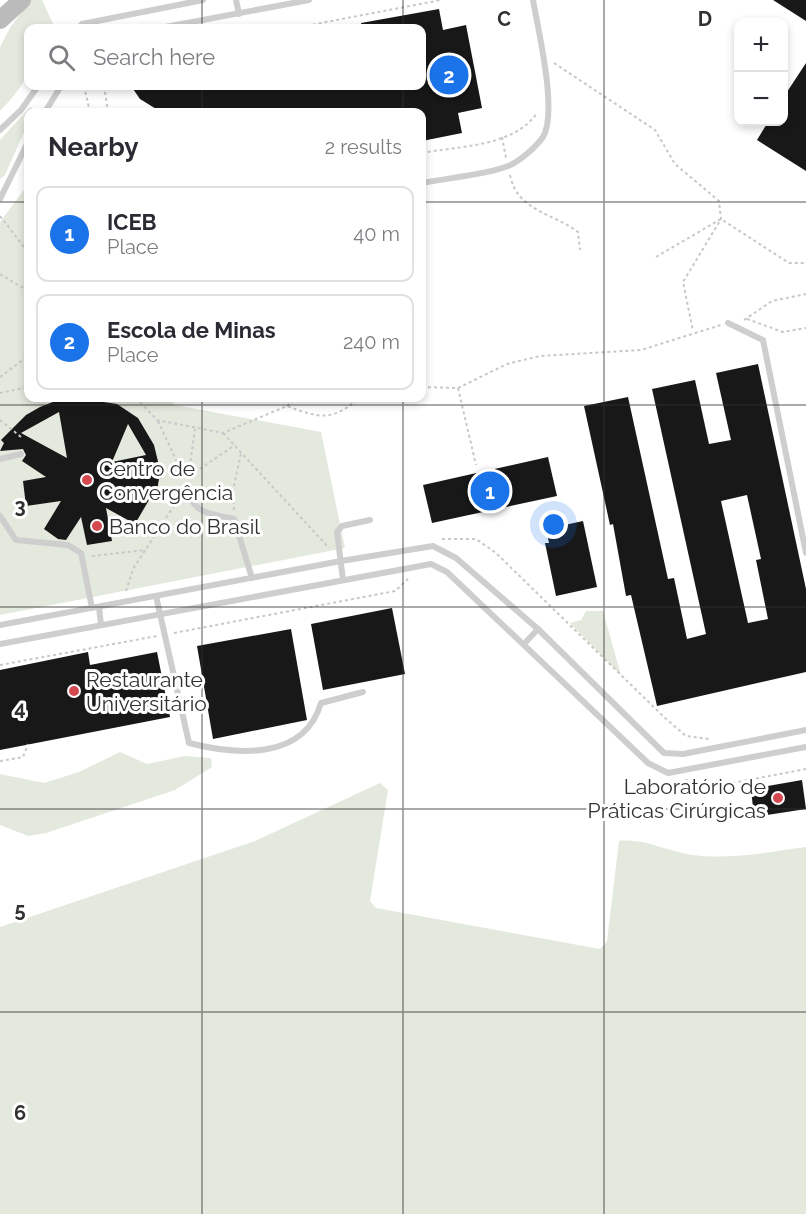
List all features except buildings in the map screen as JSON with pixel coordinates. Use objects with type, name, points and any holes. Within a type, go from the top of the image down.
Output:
[{"type":"street","points":[[0,20],[22,0]]},
{"type":"lane","points":[[82,24],[203,0]]},
{"type":"lane","points":[[236,0],[239,14]]},
{"type":"lane","points":[[183,24],[309,0]]},
{"type":"lane","points":[[426,182],[508,166],[527,153],[543,136],[548,118],[544,57],[533,0]]},
{"type":"lane","points":[[0,130],[21,110],[35,90]]},
{"type":"lane","points":[[47,108],[59,90]]},
{"type":"lane","points":[[0,199],[24,150]]},
{"type":"lane","points":[[728,323],[763,340],[806,553]]},
{"type":"lane","points":[[0,459],[21,454]]},
{"type":"lane","points":[[186,487],[189,499],[199,511],[234,519],[252,578]]},
{"type":"lane","points":[[0,516],[16,540],[68,545],[81,553],[101,625]]},
{"type":"lane","points":[[343,580],[337,532],[342,526],[370,520]]},
{"type":"lane","points":[[0,625],[433,546],[456,558],[538,629],[664,753],[683,754],[806,730]]},
{"type":"lane","points":[[0,644],[431,564],[447,572],[648,763],[668,773],[806,747]]},
{"type":"lane","points":[[156,596],[189,743],[221,751],[256,751],[276,748],[296,738],[316,720],[321,703],[363,692]]},
{"type":"lane","points":[[524,644],[538,629]]},
{"type":"path","points":[[316,24],[441,0]]},
{"type":"path","points":[[544,57],[655,130],[675,164],[719,201],[721,219],[682,282],[693,332]]},
{"type":"path","points":[[85,90],[89,108]]},
{"type":"path","points":[[105,90],[107,108]]},
{"type":"path","points":[[426,152],[512,134],[537,115],[540,105]]},
{"type":"path","points":[[502,137],[511,182],[520,199],[546,217],[578,232],[580,250]]},
{"type":"path","points":[[0,216],[24,247]]},
{"type":"path","points":[[656,257],[721,219]]},
{"type":"path","points":[[721,219],[789,263],[806,263]]},
{"type":"path","points":[[0,274],[24,289]]},
{"type":"path","points":[[426,387],[458,388],[507,364],[540,356],[641,350],[693,332],[747,319],[772,301],[806,294]]},
{"type":"path","points":[[747,319],[783,332],[806,328]]},
{"type":"path","points":[[0,377],[24,359]]},
{"type":"path","points":[[0,393],[24,388]]},
{"type":"path","points":[[458,388],[476,465]]},
{"type":"path","points":[[140,402],[157,420],[176,460],[188,477]]},
{"type":"path","points":[[157,420],[223,433],[292,402]]},
{"type":"path","points":[[287,406],[316,417],[343,412],[354,402]]},
{"type":"path","points":[[0,421],[21,437]]},
{"type":"path","points":[[122,602],[133,569],[186,487],[195,427]]},
{"type":"path","points":[[223,433],[341,561]]},
{"type":"path","points":[[188,477],[235,446]]},
{"type":"path","points":[[234,519],[233,491],[242,452]]},
{"type":"path","points":[[434,540],[456,537],[476,539],[496,553],[686,736],[708,739],[719,737]]},
{"type":"path","points":[[81,558],[146,550]]},
{"type":"path","points":[[0,665],[394,591],[411,577]]},
{"type":"path","points":[[0,761],[23,757],[28,744]]},
{"type":"path","points":[[684,780],[722,785],[806,769]]},
{"type":"shaded area","points":[[31,0],[42,0],[53,24],[24,24],[24,79],[11,100],[0,111],[0,47],[11,26]]},
{"type":"shaded area","points":[[24,114],[24,132],[5,175],[0,179],[0,140]]},
{"type":"shaded area","points":[[23,191],[24,402],[172,402],[175,405],[321,432],[345,548],[0,615],[0,222]]},
{"type":"shaded area","points":[[586,611],[603,611],[621,675],[570,623],[581,620]]},
{"type":"shaded area","points":[[120,752],[147,764],[185,756],[211,758],[212,767],[175,790],[46,833],[28,836],[0,825],[0,774],[44,783],[79,772]]},
{"type":"shaded area","points":[[380,783],[388,790],[370,901],[376,908],[600,949],[607,941],[619,841],[637,841],[687,854],[717,857],[806,847],[806,1214],[0,1214],[0,927],[255,841]]},
{"type":"place","name":"Escola de Minas","points":[[449,75]]},
{"type":"place","name":"Centro de Convergência","points":[[87,480]]},
{"type":"place","name":"ICEB","points":[[490,491]]},
{"type":"place","name":"Banco do Brasil","points":[[97,526]]},
{"type":"place","name":"Restaurante Universitário","points":[[74,691]]},
{"type":"place","name":"Laboratório de Práticas Cirúrgicas","points":[[778,798]]}]
